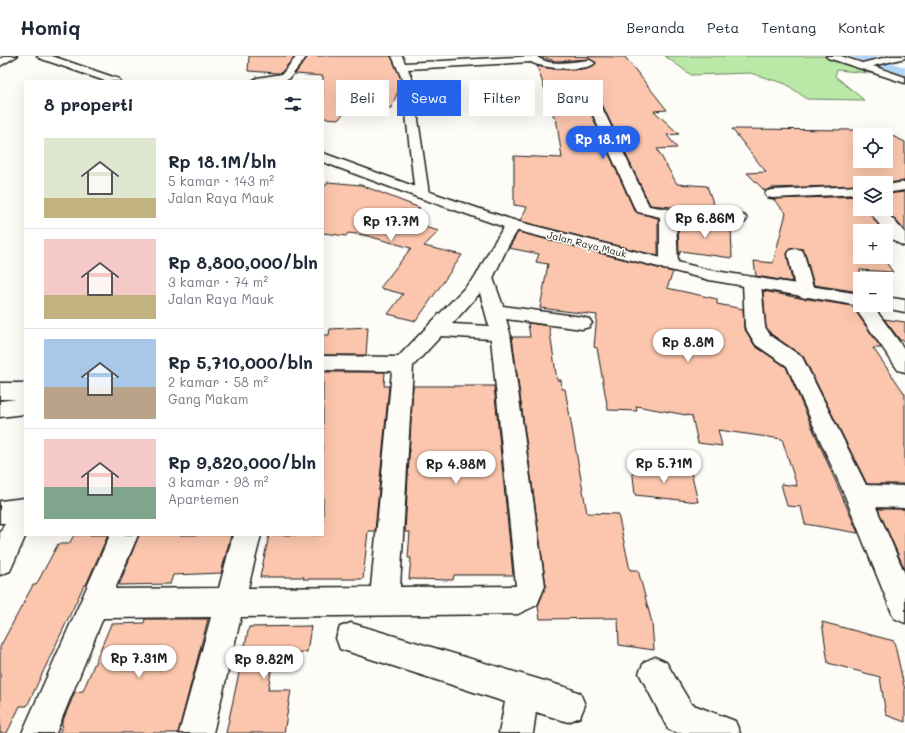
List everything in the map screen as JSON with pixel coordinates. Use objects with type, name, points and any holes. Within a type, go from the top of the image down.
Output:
[{"type":"street","points":[[0,63],[12,56]]},
{"type":"street","points":[[42,56],[112,80]]},
{"type":"street","points":[[264,80],[285,77],[302,56]]},
{"type":"street","points":[[831,56],[905,80]]},
{"type":"street","points":[[863,66],[903,56]]},
{"type":"street","points":[[399,61],[531,58],[546,66],[590,63]]},
{"type":"street","points":[[399,61],[411,79],[422,194]]},
{"type":"street","points":[[880,61],[899,66]]},
{"type":"street","points":[[600,116],[643,209],[668,214],[739,219]]},
{"type":"street","name":"Jalan Raya Mauk","points":[[324,157],[422,194],[513,225],[709,275],[853,300]]},
{"type":"street","points":[[893,187],[905,186]]},
{"type":"street","points":[[772,194],[853,191]]},
{"type":"street","points":[[668,214],[669,265]]},
{"type":"street","points":[[882,216],[905,241]]},
{"type":"street","points":[[384,600],[404,364],[484,278],[500,246],[513,225]]},
{"type":"street","points":[[796,254],[806,292]]},
{"type":"street","points":[[94,604],[228,604],[384,600],[518,600],[524,598],[531,590],[498,322],[484,278]]},
{"type":"street","points":[[752,283],[755,326],[763,340],[795,362],[858,496],[904,605]]},
{"type":"street","points":[[893,304],[905,306]]},
{"type":"street","points":[[868,312],[905,365]]},
{"type":"street","points":[[435,329],[498,322],[582,323]]},
{"type":"street","points":[[324,363],[404,364]]},
{"type":"street","points":[[0,391],[24,391]]},
{"type":"street","points":[[0,409],[24,405]]},
{"type":"street","points":[[858,496],[905,497]]},
{"type":"street","points":[[0,512],[24,509]]},
{"type":"street","points":[[0,562],[24,511]]},
{"type":"street","points":[[39,733],[124,536]]},
{"type":"street","points":[[196,733],[247,536]]},
{"type":"street","points":[[351,638],[568,705]]},
{"type":"street","points":[[655,674],[680,717],[723,733]]},
{"type":"street","points":[[516,733],[523,692]]},
{"type":"green space","points":[[665,56],[823,56],[878,74],[837,70],[835,76],[864,100],[807,99],[786,84],[750,73],[691,75]]},
{"type":"building","points":[[249,56],[295,56],[281,73],[277,73],[248,71]]},
{"type":"building","points":[[308,56],[391,56],[401,80],[397,80],[397,94],[391,108],[389,108],[389,80],[336,80],[336,116],[341,116],[339,119],[324,118],[323,76],[295,74]]},
{"type":"building","points":[[539,56],[625,57],[667,110],[654,111],[679,134],[667,135],[677,148],[657,149],[677,184],[707,186],[716,211],[650,205],[603,107],[603,80],[543,80],[543,84],[537,66],[574,70],[591,67],[596,63],[590,59],[555,61]]},
{"type":"building","points":[[592,116],[634,210],[638,213],[658,218],[658,256],[520,221],[527,207],[514,205],[514,156],[562,158],[556,117],[554,117]]},
{"type":"building","points":[[732,129],[853,130],[853,168],[893,168],[893,136],[905,142],[905,181],[893,182],[893,176],[853,176],[853,185],[772,188],[765,191],[747,173],[766,172]]},
{"type":"building","points":[[328,182],[361,185],[420,208],[401,219],[425,225],[424,227],[439,231],[424,246],[462,255],[416,321],[388,314],[403,294],[380,288],[411,248],[364,235],[348,233],[346,236],[324,233],[324,188]]},
{"type":"building","points":[[905,192],[905,231],[892,216],[893,193]]},
{"type":"building","points":[[853,196],[853,216],[872,216],[878,224],[853,224],[853,264],[887,264],[893,272],[860,270],[860,272],[853,272],[853,291],[814,285],[805,253],[802,249],[796,248],[790,249],[787,254],[792,282],[756,276],[754,261],[773,263],[786,213],[773,199]]},
{"type":"building","points":[[678,221],[731,225],[732,258],[681,251],[679,255]]},
{"type":"building","points":[[518,232],[673,272],[667,288],[717,299],[717,304],[743,309],[744,328],[755,346],[786,367],[858,533],[805,524],[801,507],[787,506],[781,484],[797,486],[782,439],[718,430],[722,446],[698,443],[692,416],[636,406],[637,411],[608,410],[597,348],[594,347],[597,315],[540,308],[548,264],[536,262],[539,254],[509,248]]},
{"type":"building","points":[[763,291],[852,306],[853,312],[856,312],[881,348],[873,348],[905,394],[905,484],[867,484],[803,356],[771,334],[766,327]]},
{"type":"building","points":[[884,319],[905,322],[905,341],[900,340]]},
{"type":"building","points":[[528,323],[549,326],[557,380],[561,380],[562,389],[565,389],[587,513],[618,514],[630,570],[638,570],[652,623],[654,650],[619,645],[618,618],[540,619],[538,606],[546,586],[512,337],[530,337]]},
{"type":"building","points":[[368,327],[366,355],[324,355],[324,335],[329,335],[330,329]]},
{"type":"building","points":[[324,372],[385,372],[384,386],[389,386],[375,531],[368,531],[363,579],[260,577],[269,536],[324,536]]},
{"type":"building","points":[[413,386],[494,386],[513,575],[454,575],[453,580],[409,579],[411,558],[408,558],[410,532],[405,532]]},
{"type":"building","points":[[632,466],[691,472],[698,502],[635,495]]},
{"type":"building","points":[[878,509],[905,509],[905,570]]},
{"type":"building","points":[[73,536],[108,536],[86,585],[84,585],[27,706],[20,706],[7,733],[0,733],[0,647],[33,585],[36,585],[58,544],[69,544]]},
{"type":"building","points":[[139,536],[231,536],[221,573],[173,575],[170,584],[119,585]]},
{"type":"building","points":[[145,619],[208,619],[178,733],[59,733],[75,692],[83,691],[111,624],[144,623]]},
{"type":"building","points":[[822,622],[894,641],[905,690],[905,722],[886,715],[880,677],[828,663]]},
{"type":"building","points":[[311,626],[307,652],[274,653],[268,690],[291,690],[284,733],[226,733],[249,627]]},
{"type":"waterway","points":[[858,56],[905,71]]}]
